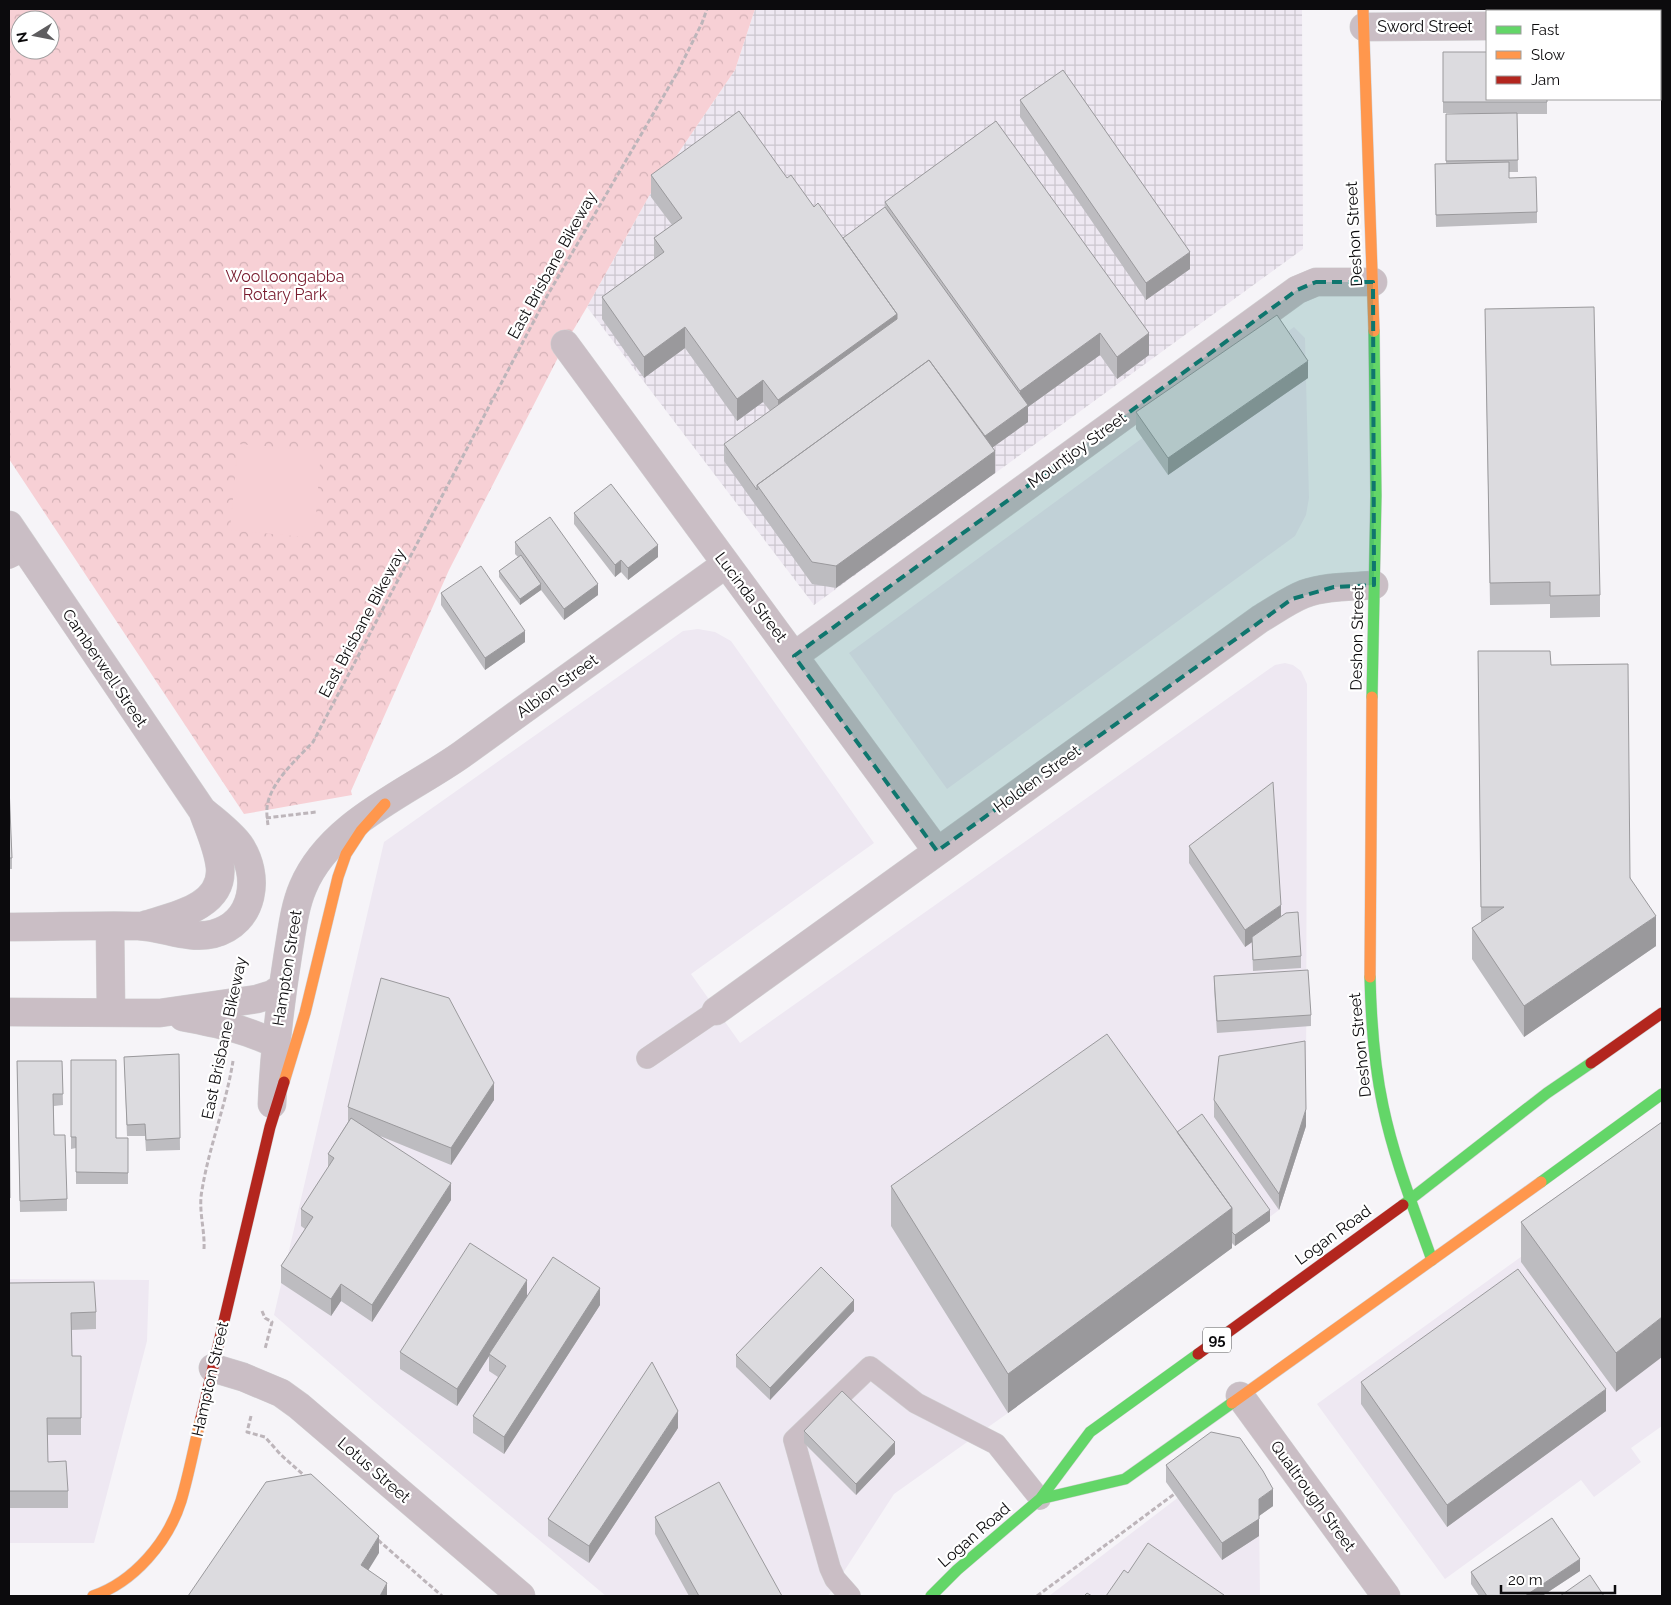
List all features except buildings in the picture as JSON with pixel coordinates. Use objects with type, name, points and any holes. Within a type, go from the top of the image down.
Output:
[{"type":"street","name":"Sword Street","points":[[1363,18],[1486,26]]},
{"type":"street","name":"Deshon Street","points":[[1363,18],[1364,111],[1373,282],[1376,492],[1370,787],[1370,997],[1379,1087],[1392,1141],[1432,1260]]},
{"type":"street","name":"Mountjoy Street","points":[[794,656],[1297,290],[1316,282],[1373,282]]},
{"type":"street","name":"Lucinda Street","points":[[565,344],[937,850]]},
{"type":"street","name":"Camberwell Street","points":[[9,525],[17,554],[202,810],[235,840],[247,859],[252,878],[251,895],[247,906],[230,925],[220,932],[206,935],[189,935],[140,926]]},
{"type":"street","name":"Albion Street","points":[[356,829],[385,804],[455,760],[726,564]]},
{"type":"street","name":"Holden Street","points":[[716,1011],[1260,619],[1292,599],[1313,591],[1334,587],[1374,585]]},
{"type":"street","name":"Camberwell Street","points":[[140,926],[188,912],[200,906],[215,889],[219,881],[220,868],[202,810]]},
{"type":"street","name":"Hampton Street","points":[[270,1127],[276,1044],[294,913],[303,886],[319,859],[330,846],[356,829]]},
{"type":"street","name":"Hampton Street","points":[[93,1596],[129,1587],[155,1550],[182,1500],[270,1127],[307,1006],[342,866],[356,829]]},
{"type":"street","points":[[9,926],[140,926]]},
{"type":"street","points":[[110,927],[111,1012]]},
{"type":"street","points":[[9,1012],[160,1012],[257,999],[273,994],[283,988]]},
{"type":"street","points":[[160,1012],[238,1028],[276,1044]]},
{"type":"street","name":"Logan Road","points":[[931,1596],[957,1570],[1040,1499],[1090,1432],[1411,1199],[1546,1094],[1662,1014]]},
{"type":"street","name":"Logan Road","points":[[1040,1499],[1125,1479],[1662,1094]]},
{"type":"street","name":"Lotus Street","points":[[213,1368],[242,1377],[281,1393],[299,1406],[521,1596]]},
{"type":"street","name":"Qualtrough Street","points":[[1240,1396],[1386,1596]]},
{"type":"lane","points":[[647,1058],[716,1011]]},
{"type":"lane","points":[[850,1596],[835,1579],[830,1568],[794,1440],[870,1367],[916,1403],[996,1444],[1040,1499]]},
{"type":"path","name":"East Brisbane Bikeway","points":[[269,830],[267,803],[270,795],[283,776],[313,742],[547,296],[677,73],[707,9]]},
{"type":"path","points":[[260,819],[324,811]]},
{"type":"path","name":"East Brisbane Bikeway","points":[[204,1252],[202,1192],[229,1082],[238,1028]]},
{"type":"path","points":[[263,1305],[262,1311],[265,1318],[272,1322],[268,1335]]},
{"type":"path","points":[[251,1418],[247,1432],[265,1437],[281,1455],[310,1480]]},
{"type":"path","points":[[1037,1596],[1179,1490]]},
{"type":"path","points":[[376,1538],[442,1596]]},
{"type":"highlighted area","points":[[1316,282],[1373,282],[1374,585],[1334,587],[1292,599],[937,851],[794,656],[1297,290]]},
{"type":"shaded area","points":[[755,9],[1302,9],[1303,249],[814,605],[587,307],[649,196],[735,70]]},
{"type":"shaded area","points":[[1294,327],[1305,338],[1309,498],[1306,515],[1295,536],[947,789],[849,653]]},
{"type":"shaded area","points":[[698,629],[715,632],[731,641],[874,843],[691,974],[740,1043],[1275,665],[1285,663],[1293,665],[1301,671],[1307,684],[1306,1126],[1279,1210],[1008,1413],[894,1494],[828,1596],[606,1596],[274,1315],[384,842],[683,631]]},
{"type":"shaded area","points":[[1662,1155],[1662,1426],[1631,1448],[1641,1462],[1594,1497],[1581,1480],[1445,1579],[1317,1404]]},
{"type":"shaded area","points":[[9,1279],[149,1280],[147,1341],[94,1543],[9,1543]]},
{"type":"shaded area","points":[[1222,1464],[1259,1516],[1260,1596],[1049,1596]]},
{"type":"green space","name":"Woolloongabba Rotary Park","points":[[10,9],[755,9],[735,70],[649,196],[565,344],[449,570],[351,791],[352,795],[244,814],[9,459]]},
{"type":"green space","points":[[238,444],[321,451],[314,538],[230,530]]},
{"type":"traffic: fast","points":[[1372,697],[1376,496],[1374,331]]},
{"type":"traffic: fast","points":[[1370,977],[1377,1074],[1383,1106],[1411,1203],[1432,1260]]},
{"type":"traffic: fast","points":[[1403,1205],[1547,1093],[1591,1063]]},
{"type":"traffic: fast","points":[[1541,1182],[1662,1094]]},
{"type":"traffic: fast","points":[[931,1596],[957,1570],[1040,1499],[1090,1432],[1198,1354]]},
{"type":"traffic: fast","points":[[1040,1499],[1125,1479],[1232,1403]]},
{"type":"traffic: slow","points":[[1363,9],[1374,331]]},
{"type":"traffic: slow","points":[[1370,977],[1372,697]]},
{"type":"traffic: slow","points":[[284,1082],[305,1013],[338,877],[346,854],[361,831],[385,804]]},
{"type":"traffic: slow","points":[[1232,1403],[1541,1182]]},
{"type":"traffic: slow","points":[[93,1596],[108,1590],[135,1571],[148,1559],[168,1531],[187,1481],[201,1418]]},
{"type":"traffic: jam","points":[[1591,1063],[1662,1013]]},
{"type":"traffic: jam","points":[[201,1418],[270,1127],[284,1082]]},
{"type":"traffic: jam","points":[[1198,1354],[1403,1205]]}]
